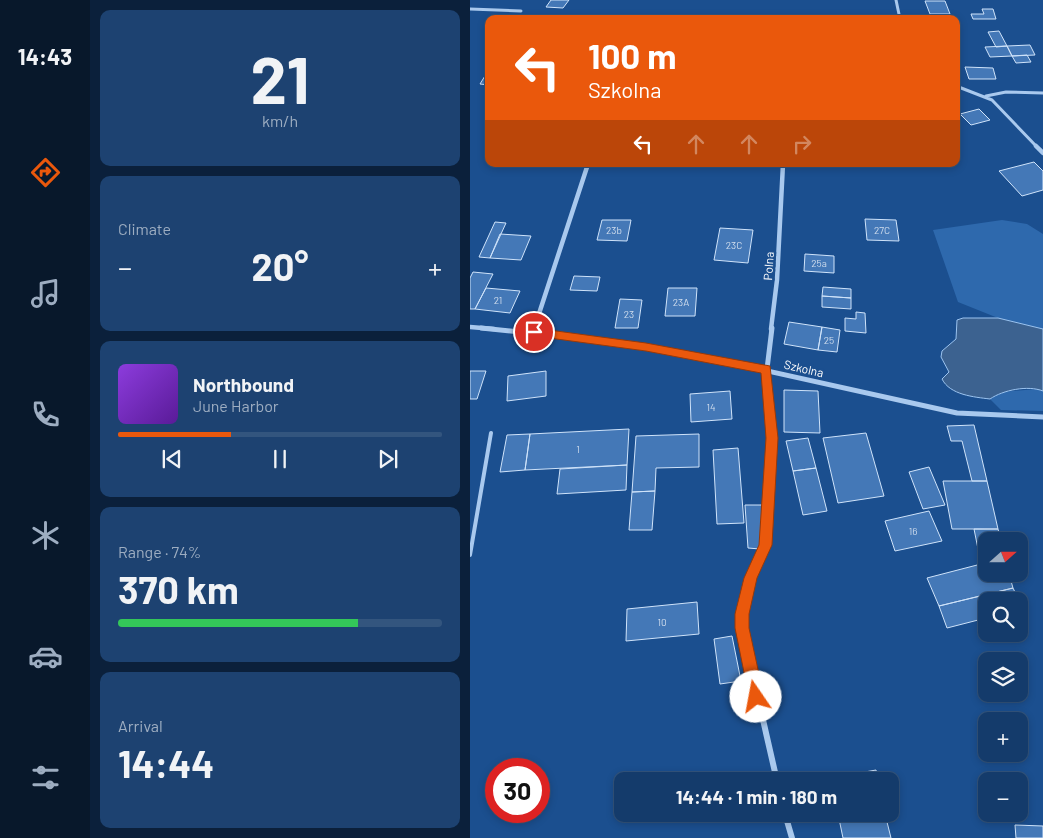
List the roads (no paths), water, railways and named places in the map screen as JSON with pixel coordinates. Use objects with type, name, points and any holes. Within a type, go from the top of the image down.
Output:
[{"type":"street","points":[[896,0],[899,15]]},
{"type":"street","points":[[470,9],[521,11]]},
{"type":"street","points":[[960,87],[986,96],[1003,110],[1043,153]]},
{"type":"street","points":[[986,96],[1006,92],[1043,93]]},
{"type":"street","points":[[534,332],[587,167]]},
{"type":"street","name":"Polna","points":[[775,772],[764,731],[742,621],[742,607],[751,578],[766,545],[772,438],[767,369],[777,280],[783,167]]},
{"type":"street","name":"Szkolna","points":[[470,327],[534,332],[646,347],[767,369],[957,413],[1043,416]]},
{"type":"street","points":[[787,822],[792,838]]},
{"type":"lane","points":[[470,555],[490,433]]}]
